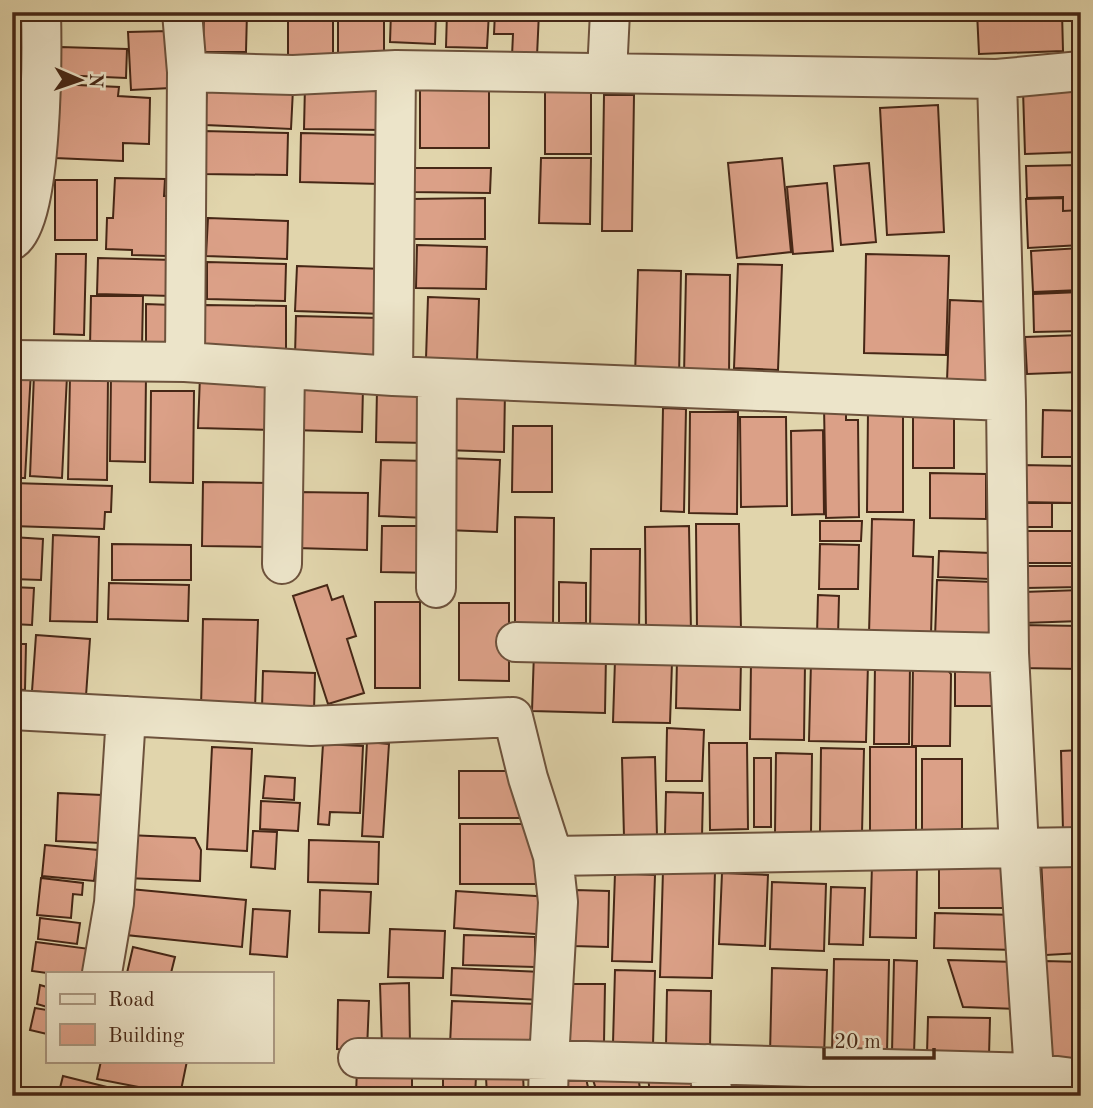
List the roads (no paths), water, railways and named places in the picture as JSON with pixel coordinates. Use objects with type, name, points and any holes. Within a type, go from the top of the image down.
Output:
[{"type":"street","points":[[12,240],[26,221],[34,183],[42,45],[41,12]]},
{"type":"street","points":[[182,12],[187,72],[186,362]]},
{"type":"street","points":[[607,73],[610,12]]},
{"type":"street","points":[[187,72],[293,75],[396,70],[997,79],[1081,71]]},
{"type":"street","points":[[393,376],[396,70]]},
{"type":"street","points":[[997,79],[1006,401],[1009,653],[1019,848],[1036,1084]]},
{"type":"street","points":[[12,360],[186,362],[393,376],[1006,401]]},
{"type":"street","points":[[282,564],[285,369]]},
{"type":"street","points":[[436,588],[437,378]]},
{"type":"street","points":[[516,642],[1009,653]]},
{"type":"street","points":[[12,710],[311,726],[513,717],[528,778],[553,856],[558,902],[549,1078]]},
{"type":"street","points":[[102,972],[114,903],[126,716]]},
{"type":"street","points":[[553,856],[1081,847]]},
{"type":"street","points":[[358,1058],[549,1078],[1036,1084],[1081,1079]]}]
